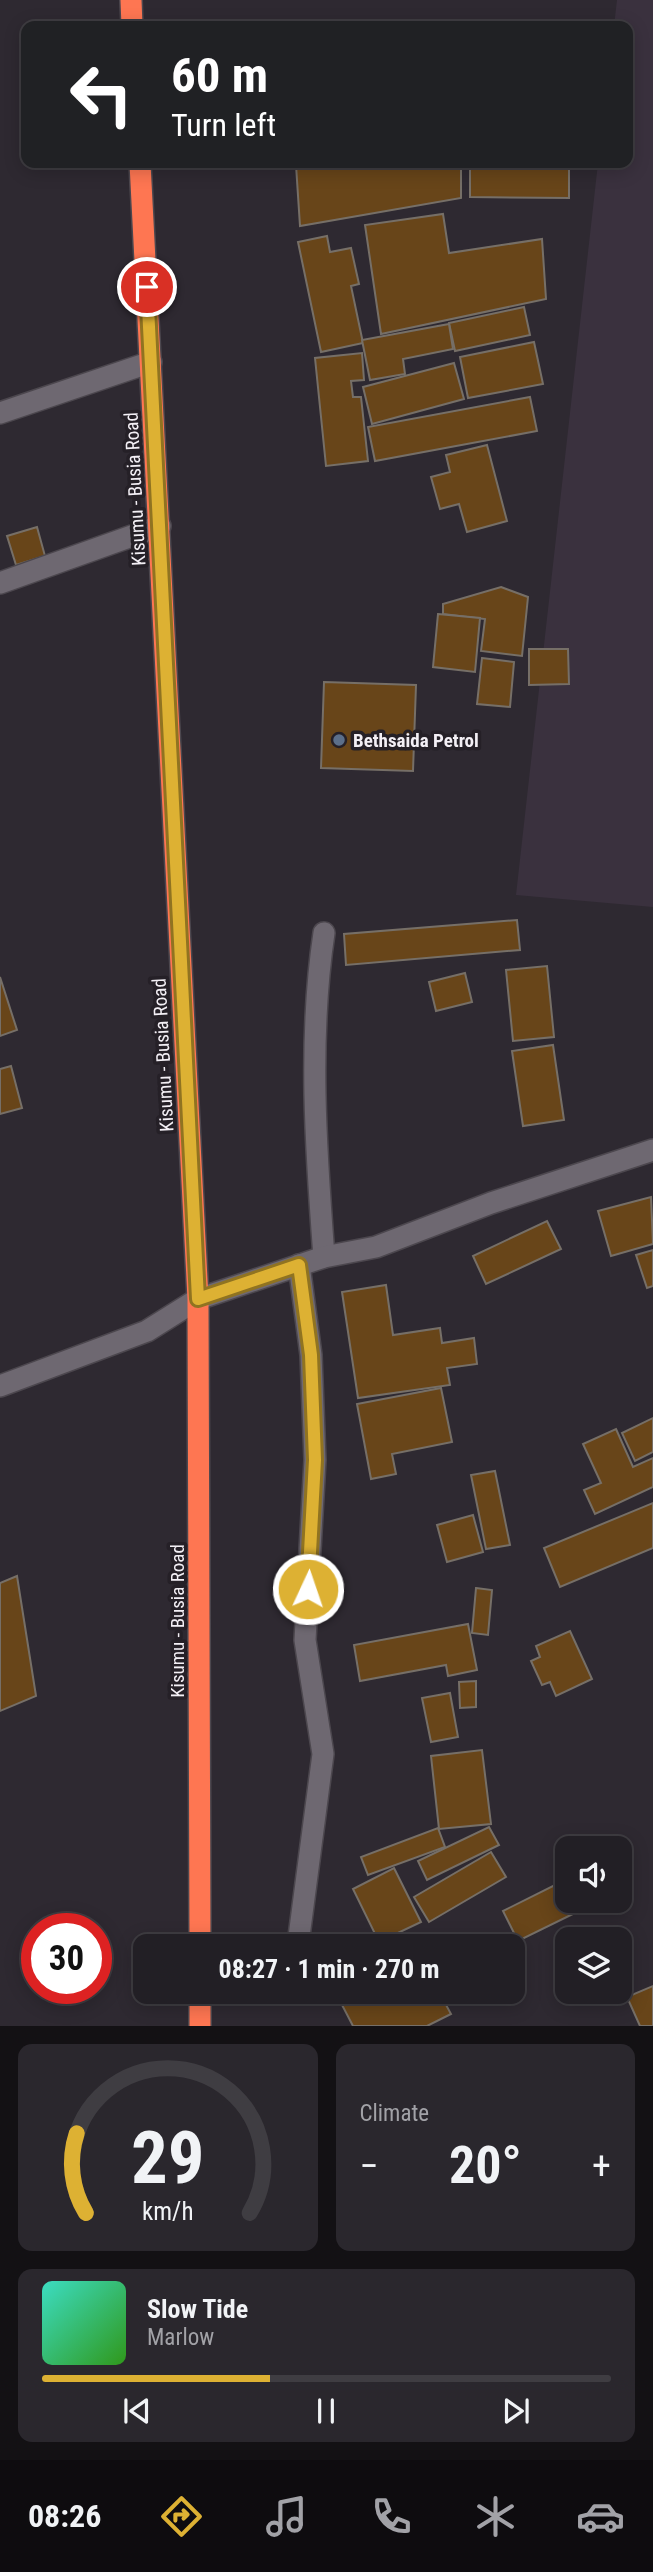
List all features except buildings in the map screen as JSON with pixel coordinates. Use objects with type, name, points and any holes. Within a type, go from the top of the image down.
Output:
[{"type":"highway","points":[[131,0],[132,21]]},
{"type":"highway","name":"Kisumu - Busia Road","points":[[140,168],[198,1299],[200,1934]]},
{"type":"highway","points":[[200,2004],[200,2026]]},
{"type":"street","points":[[0,413],[151,362]]},
{"type":"street","points":[[0,583],[160,526]]},
{"type":"street","points":[[324,933],[318,973],[317,1155],[324,1257]]},
{"type":"street","points":[[0,1385],[147,1331],[198,1299],[324,1257],[376,1247],[491,1203],[653,1150]]},
{"type":"street","points":[[299,1265],[311,1355],[315,1460],[305,1640],[323,1754],[299,1934]]},
{"type":"shaded area","points":[[617,0],[653,0],[653,907],[516,895],[597,168],[633,168],[633,21],[615,21]]},
{"type":"place","name":"Bethsaida Petrol","points":[[339,740]]},
{"type":"route","points":[[147,287],[198,1299],[299,1265],[311,1355],[315,1460],[308,1589]]}]
